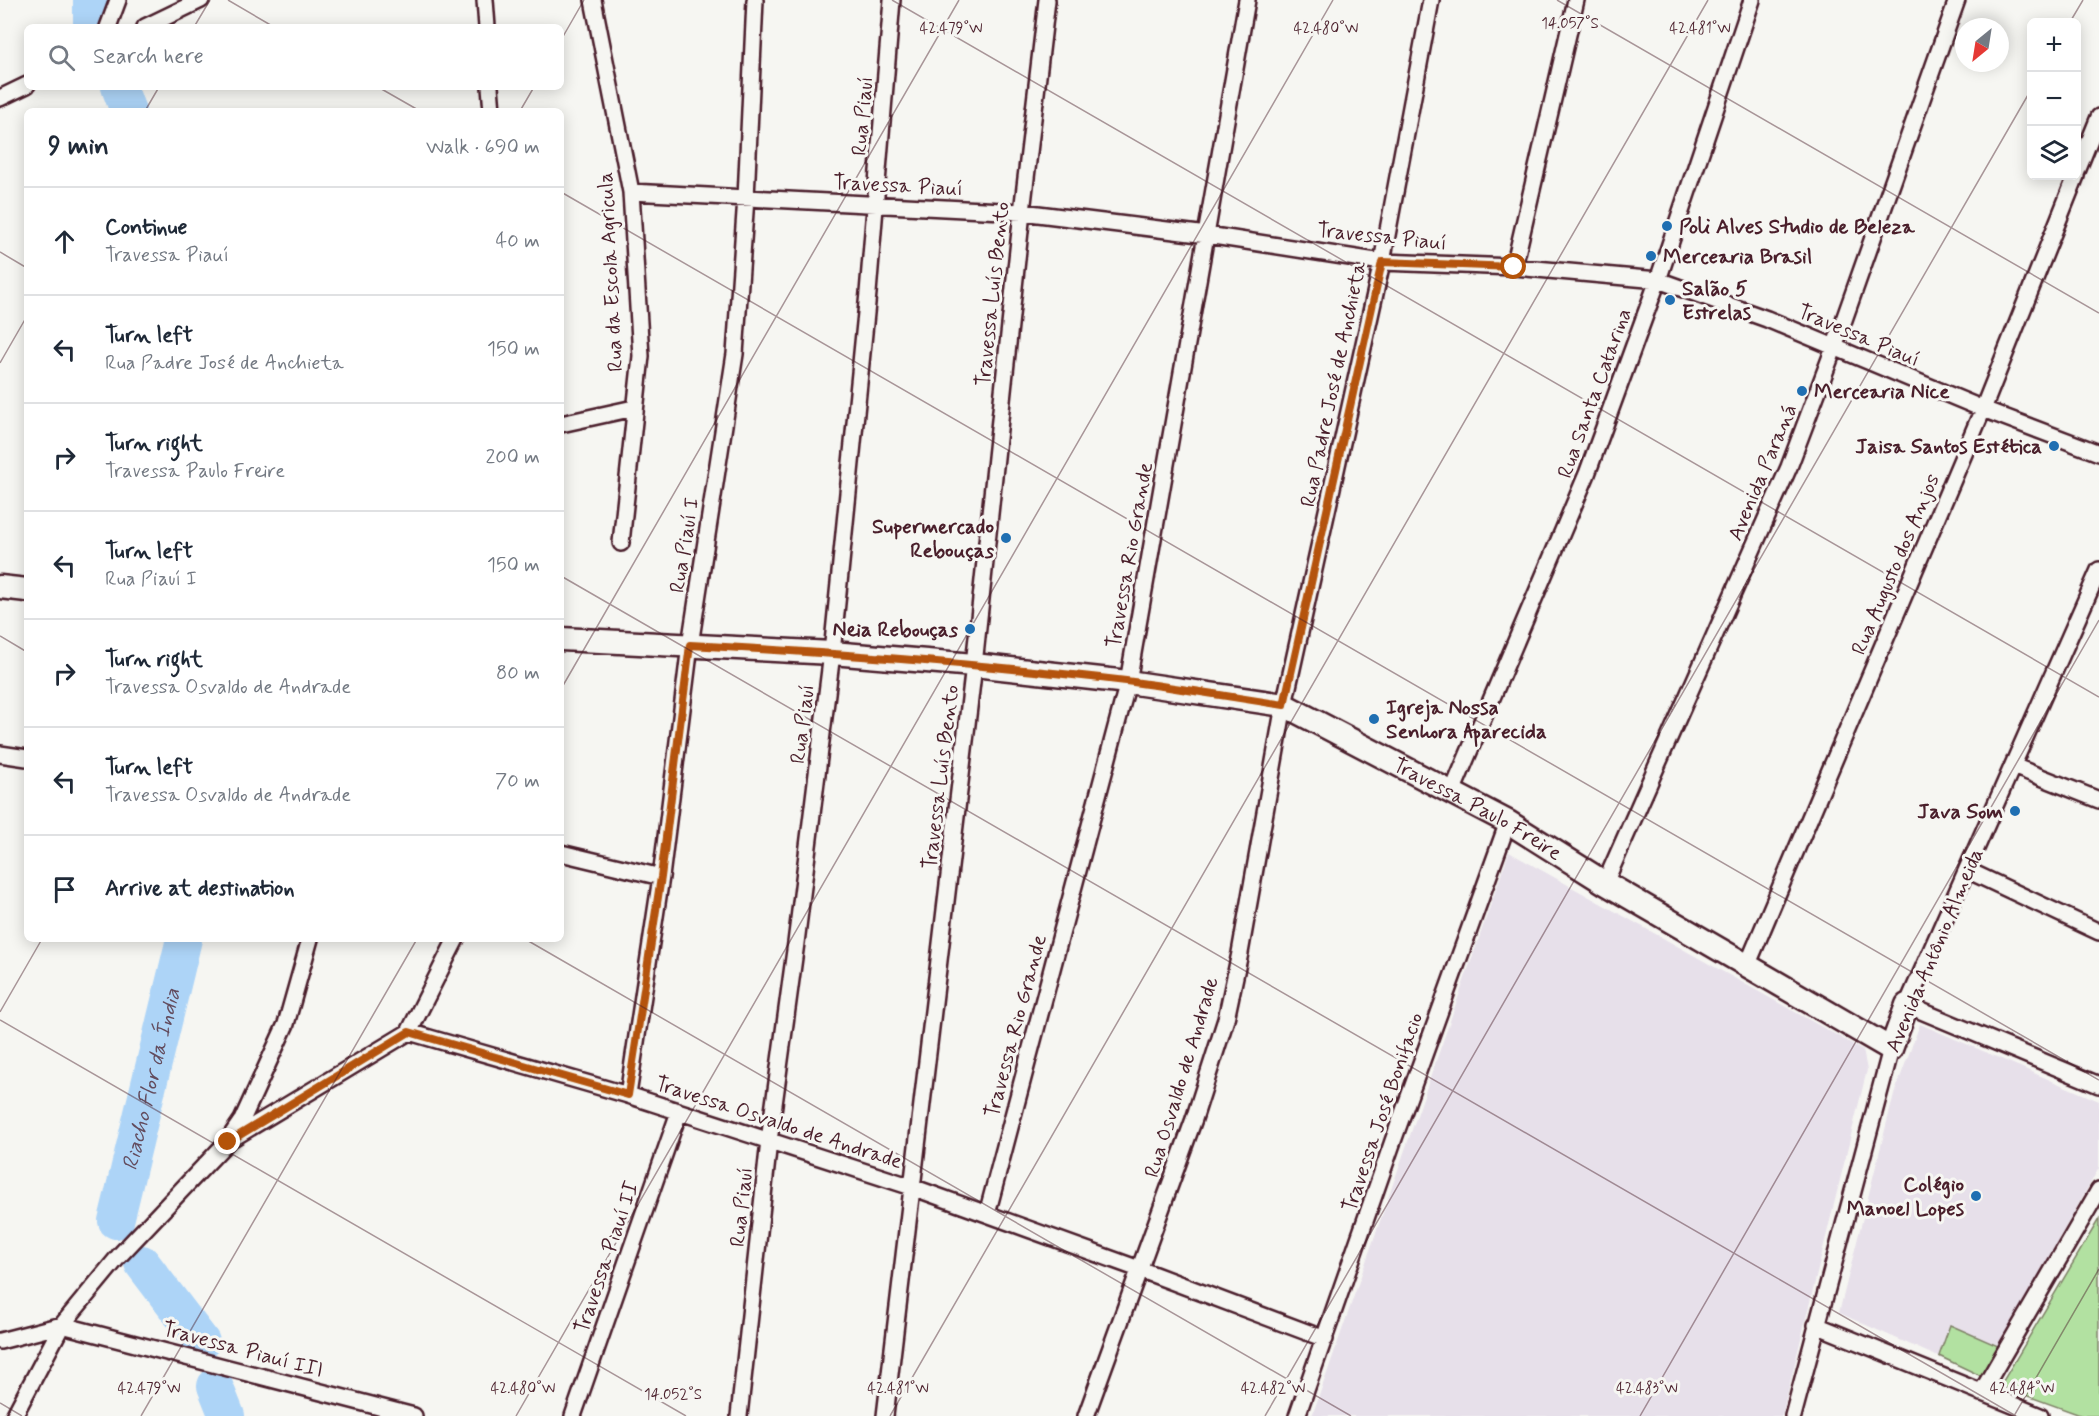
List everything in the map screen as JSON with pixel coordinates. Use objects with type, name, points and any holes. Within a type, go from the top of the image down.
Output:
[{"type":"street","points":[[109,24],[118,0]]},
{"type":"street","points":[[151,24],[201,0]]},
{"type":"street","points":[[485,0],[487,24]]},
{"type":"street","name":"Rua da Escola Agricula","points":[[593,0],[630,192],[640,356],[621,543]]},
{"type":"street","name":"Rua Piauí I","points":[[628,1095],[661,877],[690,645],[735,354],[746,198],[755,0]]},
{"type":"street","name":"Rua Piauí","points":[[739,1416],[769,1141],[832,653],[876,205],[892,0]]},
{"type":"street","name":"Travessa Luís Bento","points":[[885,1416],[974,665],[1047,0]]},
{"type":"street","name":"Travessa Rio Grande","points":[[987,1214],[1128,682],[1247,0]]},
{"type":"street","name":"Rua Padre José de Anchieta","points":[[1284,705],[1382,262],[1431,0]]},
{"type":"street","points":[[1514,267],[1576,0]]},
{"type":"street","name":"Rua Santa Catarina","points":[[1452,792],[1587,474],[1658,279],[1752,0]]},
{"type":"street","name":"Avenida Paraná","points":[[1605,883],[1789,468],[1834,348],[1957,0]]},
{"type":"street","points":[[0,98],[24,86]]},
{"type":"street","points":[[490,90],[492,108]]},
{"type":"street","name":"Rua Augusto dos Anjos","points":[[2081,162],[2099,117]]},
{"type":"street","name":"Rua Augusto dos Anjos","points":[[1747,966],[1983,409],[2074,180]]},
{"type":"street","name":"Travessa Piauí","points":[[630,192],[1022,212],[1207,235],[1382,262],[1514,267],[1658,279],[1748,312],[1983,409],[2099,453]]},
{"type":"street","points":[[564,423],[634,408]]},
{"type":"street","name":"Avenida Antônio Almeida","points":[[1793,1416],[1891,1049],[1907,1005],[1966,870],[2095,588],[2099,570]]},
{"type":"street","points":[[0,587],[24,590]]},
{"type":"street","name":"Travessa Paulo Freire","points":[[564,639],[832,653],[974,665],[1128,682],[1284,705],[1508,822],[1605,883],[1891,1049]]},
{"type":"street","name":"Rua Osvaldo de Andrade","points":[[1086,1416],[1194,1119],[1226,1019],[1284,705]]},
{"type":"street","points":[[0,754],[24,758]]},
{"type":"street","points":[[2013,766],[2099,800]]},
{"type":"street","name":"Travessa José Bonifacio","points":[[1297,1416],[1508,822]]},
{"type":"street","points":[[564,854],[661,877]]},
{"type":"street","points":[[1966,870],[2099,932]]},
{"type":"street","points":[[14,1416],[62,1325],[119,1256],[228,1142],[242,1120],[286,1024],[309,942]]},
{"type":"street","points":[[228,1142],[409,1032],[454,942]]},
{"type":"street","points":[[1907,1005],[2099,1085]]},
{"type":"street","name":"Travessa Osvaldo de Andrade","points":[[409,1032],[628,1095],[912,1186],[1325,1339]]},
{"type":"street","name":"Travessa Piauí II","points":[[573,1416],[679,1112]]},
{"type":"street","points":[[1981,1393],[2099,1190]]},
{"type":"street","points":[[0,1341],[62,1325]]},
{"type":"street","name":"Travessa Piauí III","points":[[62,1325],[414,1416]]},
{"type":"street","points":[[1816,1325],[2040,1416]]},
{"type":"shaded area","points":[[1509,852],[1863,1050],[1867,1070],[1782,1416],[1312,1416]]},
{"type":"shaded area","name":"Colégio Manoel Lopes","points":[[1920,1024],[2099,1101],[2099,1168],[1981,1376],[1839,1313],[1894,1094]]},
{"type":"green space","points":[[2099,1219],[2099,1416],[2083,1416],[2000,1386]]},
{"type":"green space","points":[[1950,1325],[1998,1346],[1981,1376],[1939,1356]]},
{"type":"waterway","name":"Riacho Flor da Índia","points":[[91,0],[91,24]]},
{"type":"waterway","name":"Riacho Flor da Índia","points":[[120,90],[127,108]]},
{"type":"waterway","name":"Riacho Flor da Índia","points":[[116,1221],[183,942]]},
{"type":"waterway","name":"Riacho Flor da Índia","points":[[142,1263],[202,1342]]},
{"type":"waterway","name":"Riacho Flor da Índia","points":[[215,1386],[227,1416]]},
{"type":"place","name":"Poli Alves Studio de Beleza","points":[[1667,226]]},
{"type":"place","name":"Mercearia Brasil","points":[[1651,256]]},
{"type":"place","name":"Salão 5 Estrelas","points":[[1670,300]]},
{"type":"place","name":"Mercearia Nice","points":[[1802,391]]},
{"type":"place","name":"Jaisa Santos Estética","points":[[2054,446]]},
{"type":"place","name":"Supermercado Rebouças","points":[[1006,538]]},
{"type":"place","name":"Neia Rebouças","points":[[970,629]]},
{"type":"place","name":"Igreja Nossa Senhora Aparecida","points":[[1374,719]]},
{"type":"place","name":"Java Som","points":[[2015,811]]},
{"type":"place","name":"Colégio Manoel Lopes","points":[[1976,1196]]},
{"type":"route","points":[[228,1142],[409,1032],[628,1095],[661,877],[690,645],[832,653],[974,665],[1128,682],[1284,705],[1382,262],[1514,267]]}]
